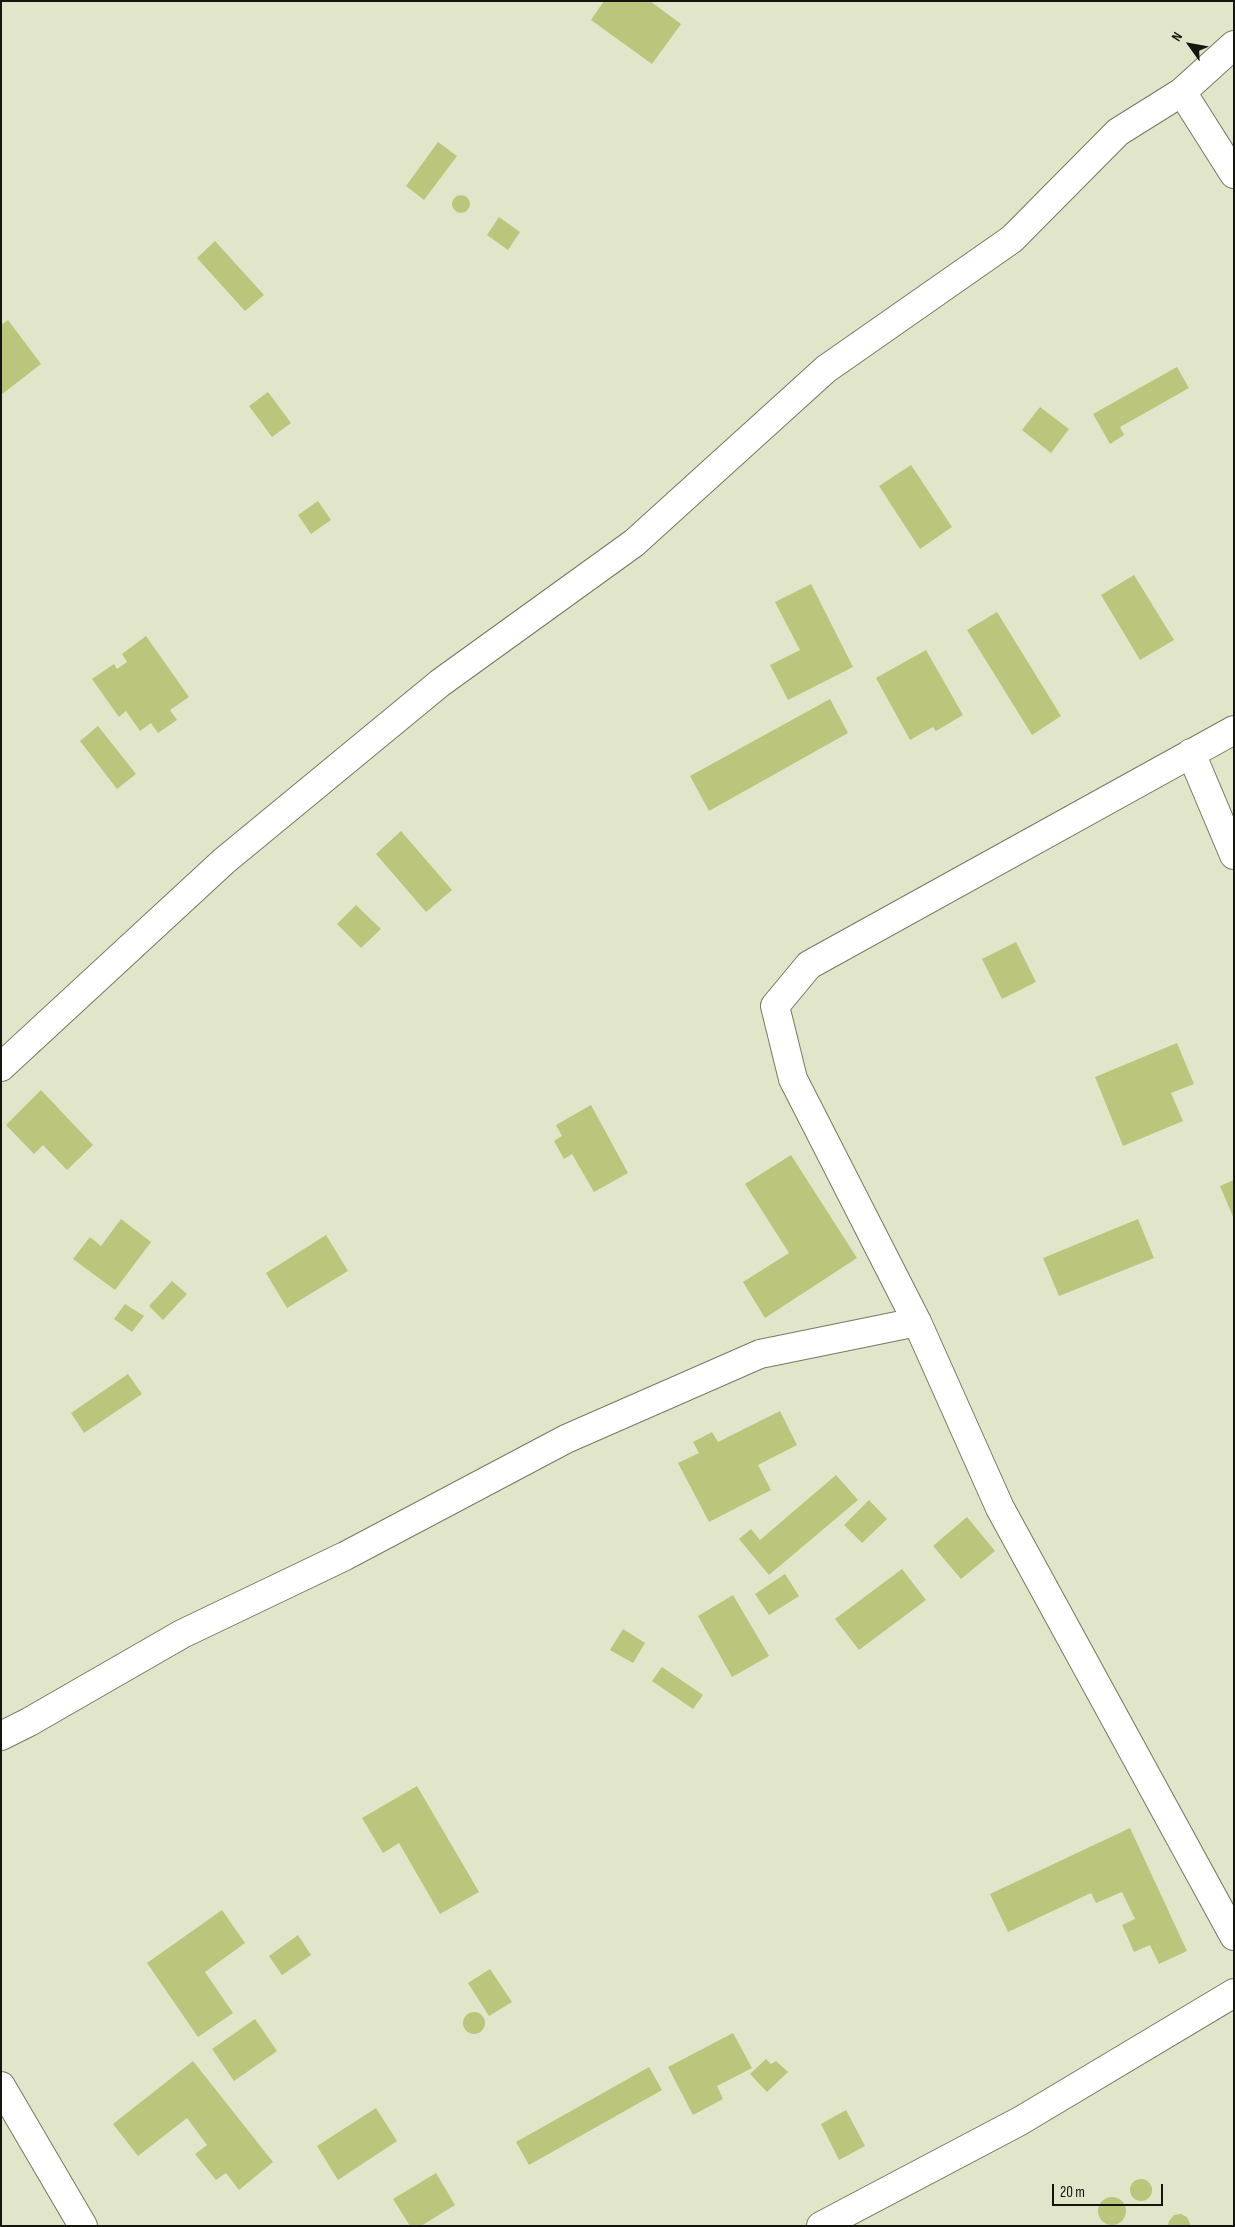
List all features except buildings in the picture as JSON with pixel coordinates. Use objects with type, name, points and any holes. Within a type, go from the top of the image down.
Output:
[{"type":"street","points":[[1,1067],[224,860],[440,683],[634,542],[826,369],[1012,239],[1118,132],[1182,92],[1234,45]]},
{"type":"street","points":[[1182,92],[1234,174]]},
{"type":"street","points":[[1234,730],[809,965],[776,1006],[793,1079],[918,1322],[1000,1508],[1234,1936]]},
{"type":"street","points":[[1191,753],[1234,855]]},
{"type":"street","points":[[1,1736],[182,1634],[345,1556],[566,1439],[760,1354],[918,1322]]},
{"type":"street","points":[[821,2226],[1020,2121],[1234,1993]]},
{"type":"street","points":[[1,2086],[83,2226]]}]
